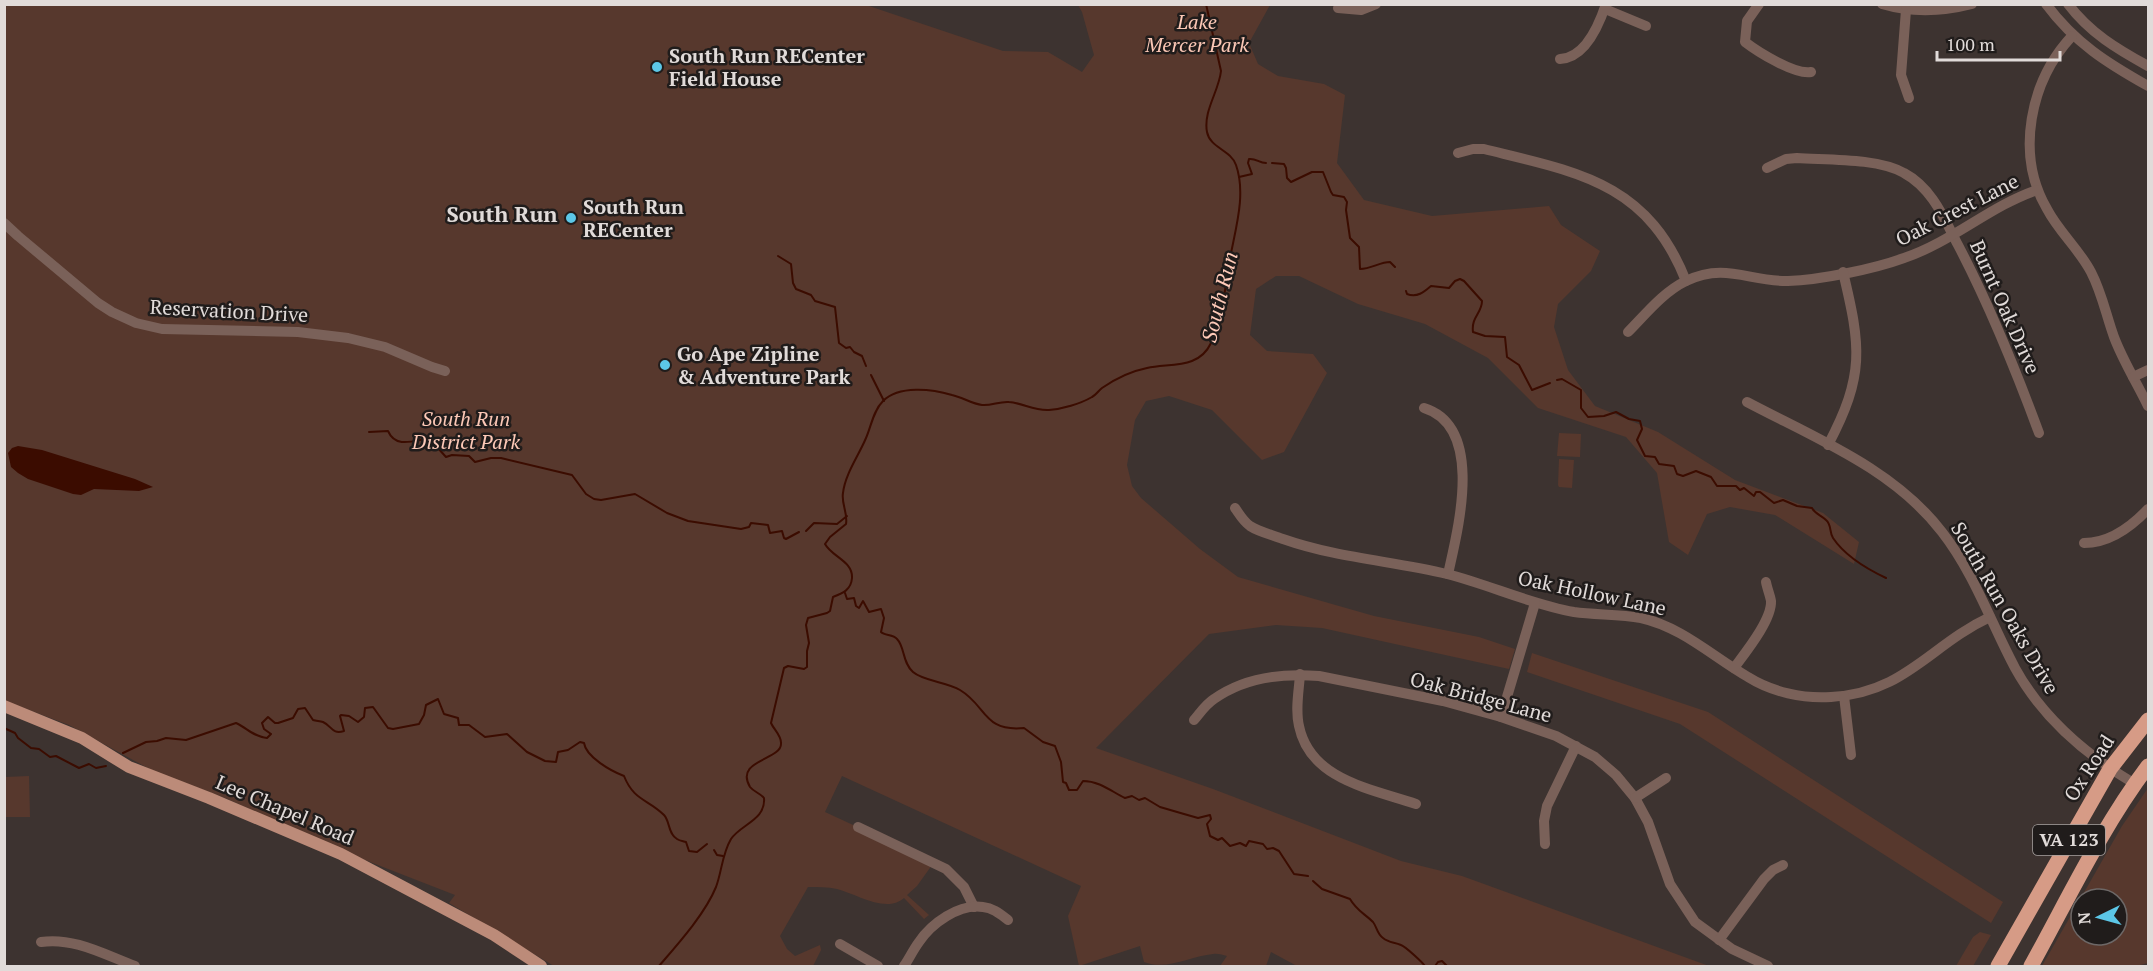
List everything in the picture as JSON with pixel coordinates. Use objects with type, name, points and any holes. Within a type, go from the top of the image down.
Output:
[{"type":"highway","name":"Ox Road","points":[[1998,966],[2110,769],[2148,720]]},
{"type":"highway","name":"VA 123","points":[[2031,966],[2100,842],[2148,766]]},
{"type":"main road","name":"Lee Chapel Road","points":[[4,706],[82,738],[129,767],[341,854],[494,934],[541,966]]},
{"type":"street","points":[[1338,8],[1361,10],[1376,4]]},
{"type":"street","points":[[1759,4],[1747,21],[1745,42],[1801,72],[1811,72]]},
{"type":"street","points":[[1882,4],[1906,10],[1947,9],[1971,4]]},
{"type":"street","points":[[2046,4],[2072,36],[2115,67],[2148,86]]},
{"type":"street","points":[[2068,4],[2089,29],[2117,50],[2148,66]]},
{"type":"street","points":[[1560,60],[1569,59],[1588,42],[1606,7],[1646,26]]},
{"type":"street","points":[[1906,10],[1900,75],[1909,98]]},
{"type":"street","points":[[2072,36],[2047,69],[2035,103],[2030,141],[2037,190],[2056,224],[2080,254],[2092,274],[2115,338],[2148,406]]},
{"type":"street","points":[[1458,153],[1484,149],[1571,172],[1608,186],[1651,220],[1672,250],[1686,281]]},
{"type":"street","name":"Burnt Oak Drive","points":[[1767,168],[1786,159],[1797,158],[1875,164],[1893,168],[1911,177],[1926,191],[1952,234],[1996,322],[2039,433]]},
{"type":"street","name":"Oak Crest Lane","points":[[1628,332],[1661,298],[1686,281],[1721,272],[1787,281],[1844,272],[1904,258],[1924,250],[2009,201],[2037,190]]},
{"type":"street","name":"Reservation Drive","points":[[4,223],[98,303],[136,323],[162,329],[298,332],[348,338],[385,347],[432,368],[445,371]]},
{"type":"street","points":[[1828,445],[1846,409],[1854,385],[1857,366],[1856,331],[1844,272]]},
{"type":"street","points":[[2133,377],[2148,370]]},
{"type":"street","name":"South Run Oaks Drive","points":[[1747,402],[1887,479],[1927,513],[1957,553],[2016,669],[2037,702],[2067,735],[2110,769],[2135,784]]},
{"type":"street","points":[[1424,408],[1440,415],[1450,426],[1461,462],[1461,510],[1448,574]]},
{"type":"street","name":"Oak Hollow Lane","points":[[1235,508],[1245,522],[1252,527],[1299,544],[1360,560],[1448,574],[1535,603],[1574,612],[1625,616],[1654,622],[1688,637],[1755,681],[1785,692],[1815,697],[1844,696],[1870,690],[1899,678],[1920,665],[1957,634],[1990,616]]},
{"type":"street","points":[[2084,543],[2095,543],[2111,537],[2135,522],[2148,509]]},
{"type":"street","points":[[1734,668],[1758,633],[1768,613],[1771,601],[1766,582]]},
{"type":"street","points":[[1501,717],[1535,603]]},
{"type":"street","points":[[1300,675],[1298,726],[1302,739],[1312,756],[1326,770],[1342,778],[1416,804]]},
{"type":"street","name":"Oak Bridge Lane","points":[[1194,720],[1213,700],[1238,686],[1265,678],[1300,675],[1319,676],[1443,701],[1501,717],[1556,736],[1607,766],[1635,798],[1648,822],[1665,873],[1676,896],[1695,921],[1732,949],[1768,966]]},
{"type":"street","points":[[1844,696],[1851,755]]},
{"type":"street","points":[[1545,844],[1544,821],[1547,806],[1576,746]]},
{"type":"street","points":[[1635,798],[1666,778]]},
{"type":"street","points":[[858,827],[945,869],[964,886],[974,907]]},
{"type":"street","points":[[1719,940],[1764,879],[1773,870],[1783,866]]},
{"type":"street","points":[[904,966],[918,943],[945,917],[974,907],[993,910],[1008,920]]},
{"type":"street","points":[[40,942],[58,940],[72,942],[135,966]]},
{"type":"street","points":[[840,944],[878,966]]},
{"type":"green space","name":"South Run District Park","points":[[4,5],[866,5],[1003,51],[1048,52],[1082,72],[1094,55],[1078,5],[1270,5],[1249,43],[1258,64],[1278,76],[1324,84],[1345,95],[1337,163],[1364,200],[1432,216],[1549,206],[1561,225],[1600,251],[1591,271],[1558,304],[1554,327],[1568,370],[1595,406],[1658,432],[1735,480],[1823,513],[1859,542],[1854,564],[1775,515],[1730,507],[1707,514],[1688,555],[1669,542],[1657,473],[1626,437],[1538,408],[1488,358],[1425,324],[1358,304],[1299,276],[1276,276],[1256,289],[1250,335],[1267,351],[1313,354],[1327,373],[1284,452],[1262,460],[1212,410],[1169,396],[1146,401],[1135,420],[1127,465],[1132,486],[1141,498],[1200,549],[1238,577],[1374,616],[1479,637],[1515,649],[1509,669],[1322,628],[1276,625],[1209,634],[1096,748],[1213,789],[1401,861],[1462,876],[1709,966],[1297,966],[1271,952],[1266,966],[1220,966],[1227,956],[1216,954],[1161,965],[1144,962],[1140,946],[1079,966],[1068,916],[1081,886],[842,776],[825,812],[942,866],[960,884],[932,865],[917,886],[907,895],[929,915],[924,919],[904,898],[889,904],[880,904],[837,889],[808,887],[780,936],[787,949],[795,956],[820,945],[821,950],[813,966],[554,966],[449,903],[455,895],[347,853],[225,798],[155,772],[69,725],[5,701]]},
{"type":"green space","points":[[1559,433],[1581,434],[1580,457],[1557,456]]},
{"type":"green space","points":[[1559,459],[1574,460],[1572,488],[1558,485]]},
{"type":"green space","points":[[1532,653],[1708,712],[2003,902],[1991,923],[1680,724],[1527,672]]},
{"type":"green space","points":[[29,776],[30,817],[5,817],[5,777]]},
{"type":"green space","points":[[2148,788],[2148,963],[2137,966],[2042,966],[2069,919],[2069,947],[2129,947],[2129,887],[2087,887],[2122,826]]},
{"type":"green space","points":[[1980,932],[1991,935],[1973,966],[1956,966],[1973,937]]},
{"type":"shaded area","points":[[18,446],[42,450],[135,479],[153,487],[139,491],[94,489],[81,495],[73,494],[28,479],[11,467],[8,453],[12,448]]},
{"type":"waterway","name":"South Run","points":[[659,966],[705,908],[716,887],[731,839],[757,817],[764,805],[764,798],[750,787],[747,778],[748,771],[760,761],[774,754],[781,744],[771,723],[784,668],[788,666],[804,669],[807,667],[809,643],[806,625],[808,618],[830,611],[833,597],[850,585],[852,578],[849,567],[825,544],[846,524],[844,486],[875,414],[883,401],[898,392],[926,390],[956,396],[982,405],[1009,402],[1044,410],[1060,409],[1087,400],[1102,388],[1135,371],[1192,361],[1206,351],[1211,343],[1223,304],[1240,202],[1240,189],[1236,165],[1230,156],[1212,142],[1207,132],[1207,116],[1221,71],[1206,4]]},
{"type":"waterway","points":[[1239,177],[1252,174],[1249,159],[1266,163]]},
{"type":"waterway","points":[[1272,163],[1284,164],[1287,178],[1291,182],[1312,172],[1323,172],[1333,195],[1344,197],[1347,202],[1350,238],[1359,247],[1360,269],[1390,262],[1395,267]]},
{"type":"waterway","points":[[778,256],[791,264],[796,289],[811,295],[815,301],[835,307],[839,343],[846,348],[850,347],[862,356],[866,366]]},
{"type":"waterway","points":[[1406,291],[1407,294],[1417,295],[1431,286],[1449,288],[1455,281],[1460,279],[1464,281],[1482,301],[1473,332],[1485,336],[1505,337],[1507,357],[1519,365],[1532,390],[1550,383]]},
{"type":"waterway","points":[[871,375],[884,401]]},
{"type":"waterway","points":[[1557,380],[1562,379],[1581,390],[1581,408],[1588,417],[1604,416],[1616,412],[1629,419],[1640,421],[1642,429],[1637,440],[1645,456],[1655,457],[1659,464],[1674,466],[1677,474],[1683,476],[1696,471],[1711,477],[1717,486],[1736,486],[1740,490],[1744,488],[1754,496],[1756,492],[1760,492],[1774,503],[1783,500],[1797,506],[1812,508],[1828,522],[1833,538],[1844,551],[1864,566],[1886,578]]},
{"type":"waterway","points":[[369,432],[388,431],[395,439],[404,442],[425,439],[428,447],[437,447],[446,457],[469,456],[475,462],[501,458],[572,475],[586,494],[594,499],[601,500],[635,494],[667,513],[688,521],[741,529],[749,527],[751,523],[768,525],[770,533],[782,531],[786,539],[799,532]]},
{"type":"waterway","points":[[806,531],[814,523],[837,524],[847,516]]},
{"type":"waterway","points":[[845,593],[847,599],[854,598],[859,608],[863,601],[869,612],[881,609],[884,618],[881,632],[897,639],[909,668],[917,675],[960,690],[1000,726],[1024,728],[1043,742],[1055,746],[1061,762],[1063,782],[1069,790],[1077,790],[1083,781],[1089,781],[1125,798],[1132,796],[1139,800],[1145,798],[1160,807],[1198,818],[1210,815],[1211,819],[1207,824],[1210,836],[1218,840],[1222,838],[1230,846],[1240,843],[1246,846],[1249,841],[1263,844],[1267,849],[1273,848],[1279,851],[1294,874],[1308,876]]},
{"type":"waterway","points":[[123,753],[146,742],[166,738],[186,740],[236,723],[254,734],[267,738],[271,734],[264,729],[262,723],[268,717],[278,723],[293,718],[298,709],[305,708],[313,720],[323,722],[334,731],[340,732],[344,731],[341,715],[349,716],[358,722],[364,717],[365,708],[373,707],[388,728],[393,729],[419,724],[426,705],[438,699],[444,714],[458,718],[459,725],[469,725],[485,737],[507,734],[527,752],[545,761],[556,762],[558,752],[568,750],[580,742],[584,743],[594,758],[624,776],[637,795],[664,815],[674,837],[686,842],[689,851],[697,852],[707,844]]},
{"type":"waterway","points":[[4,728],[15,733],[31,748],[39,749],[50,757],[56,756],[79,768],[89,764],[96,768],[106,766]]},
{"type":"waterway","points":[[714,850],[717,855],[723,856]]},
{"type":"waterway","points":[[1313,881],[1322,889],[1350,899],[1373,922],[1381,936],[1387,941],[1403,946],[1425,966]]},
{"type":"waterway","points":[[1435,966],[1442,961],[1447,966]]},
{"type":"place","name":"South Run RECenter Field House","points":[[657,67]]},
{"type":"place","name":"South Run RECenter","points":[[571,218]]},
{"type":"place","name":"Go Ape Zipline & Adventure Park","points":[[665,365]]},
{"type":"district","name":"South Run","points":[[502,214]]},
{"type":"park label","name":"Lake Mercer Park","points":[[1197,34]]}]
